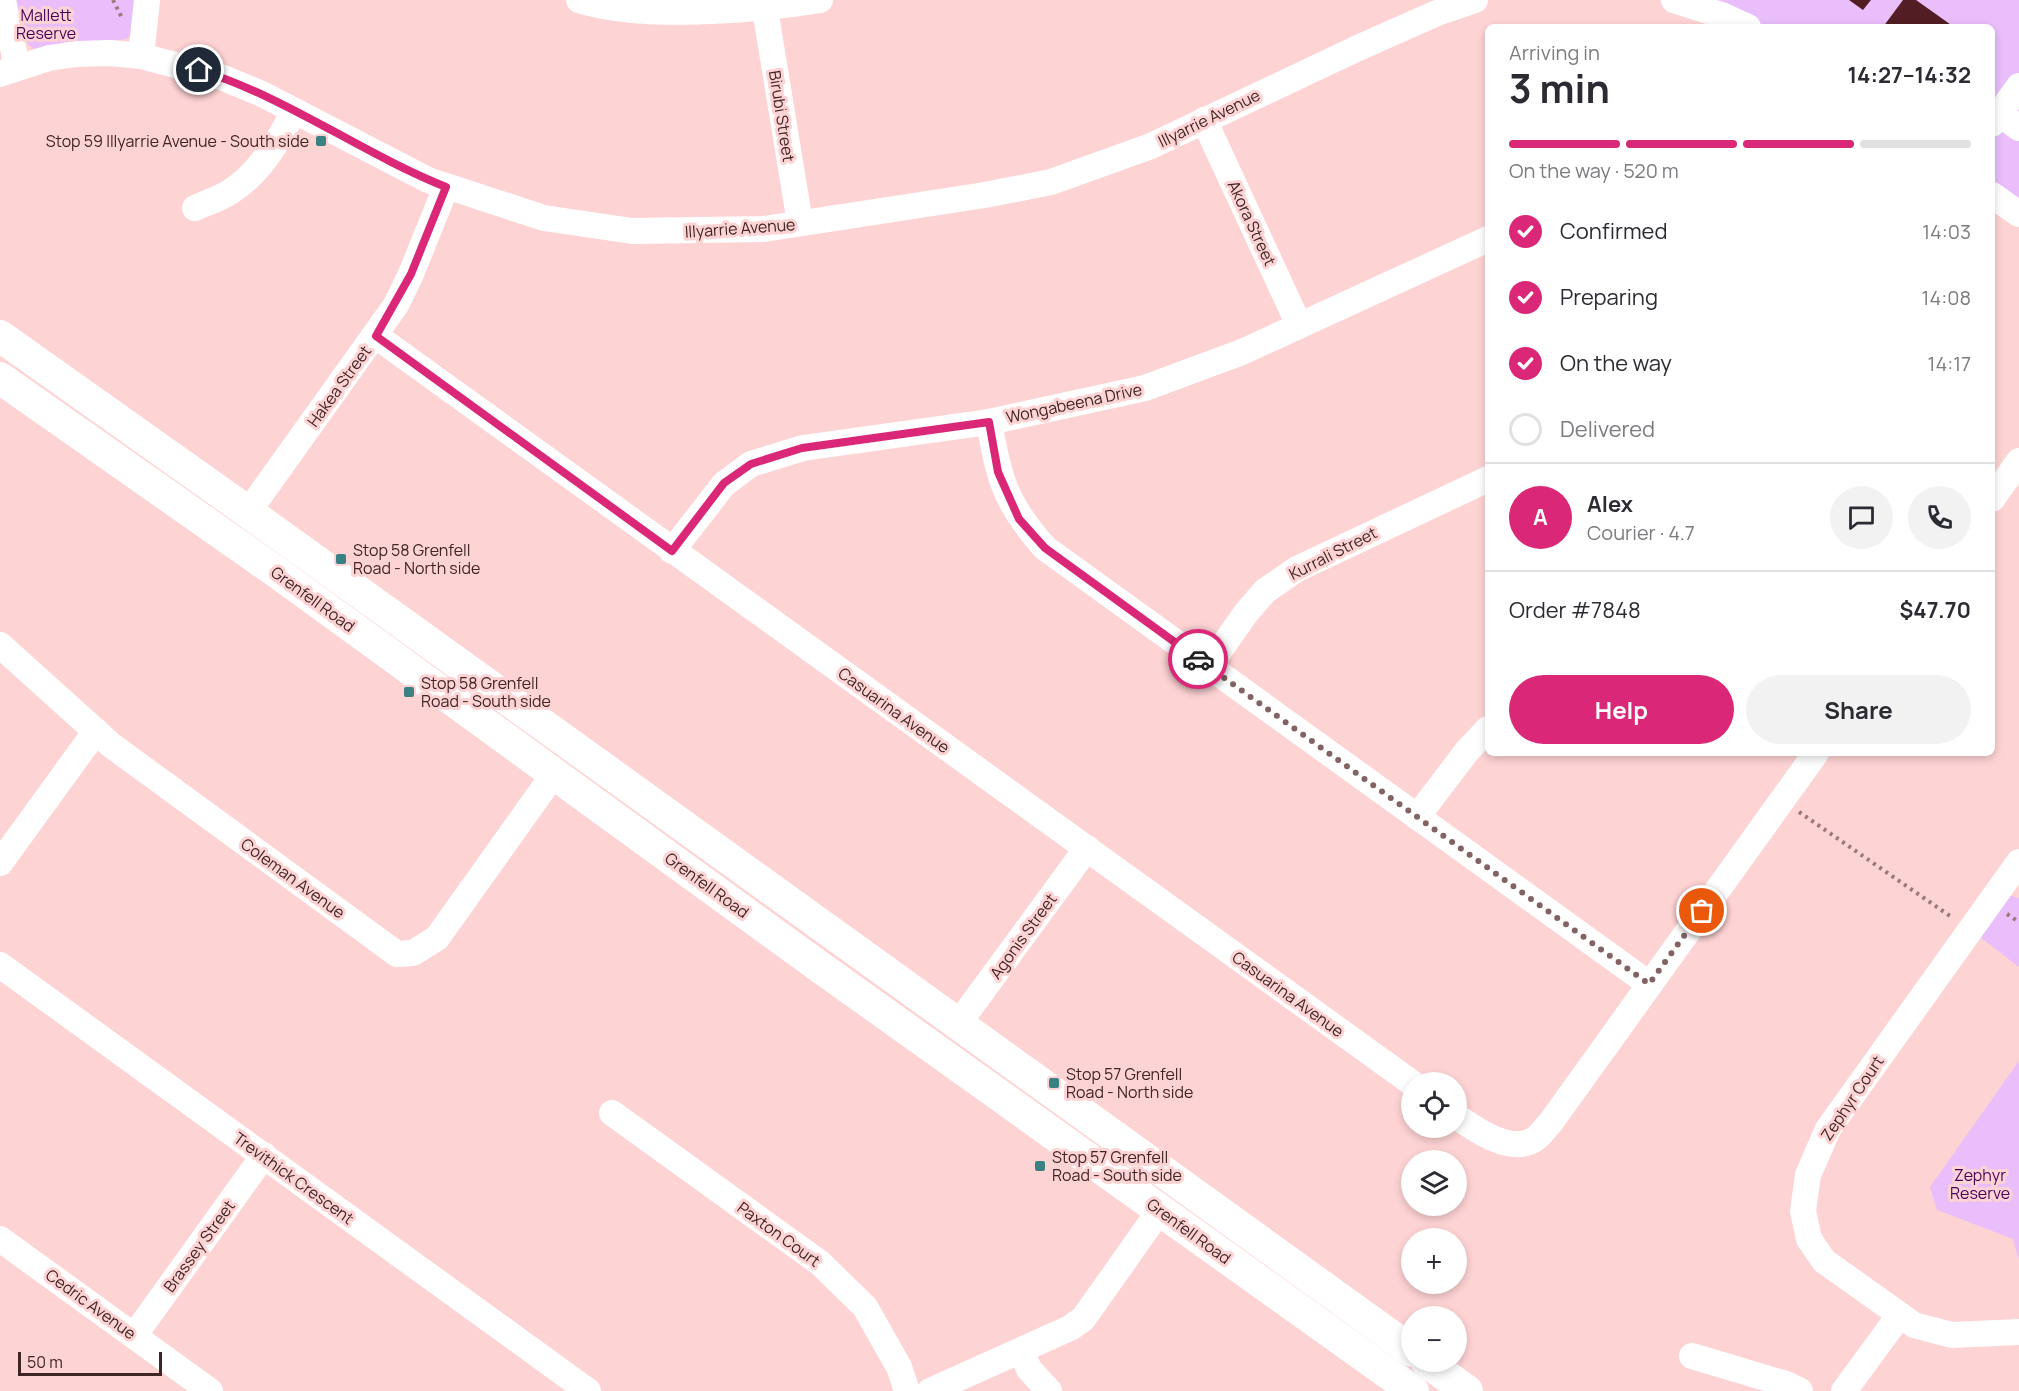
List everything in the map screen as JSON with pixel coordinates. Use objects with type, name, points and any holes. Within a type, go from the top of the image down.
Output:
[{"type":"main road","name":"Grenfell Road","points":[[0,336],[248,512],[1401,1343]]},
{"type":"main road","name":"Grenfell Road","points":[[0,378],[275,571],[938,1052],[1413,1391]]},
{"type":"main road","points":[[554,774],[573,747]]},
{"type":"main road","points":[[938,1052],[958,1024]]},
{"type":"main road","points":[[1160,1210],[1179,1184]]},
{"type":"main road","points":[[1441,1372],[1467,1391]]},
{"type":"street","points":[[3,0],[9,71]]},
{"type":"street","points":[[141,56],[147,0]]},
{"type":"street","points":[[579,0],[595,5],[655,10],[765,9],[820,0]]},
{"type":"street","name":"Illyarrie Avenue","points":[[9,71],[76,54],[110,53],[141,56],[221,77],[352,139],[388,161],[446,187],[544,218],[632,231],[764,229],[985,195],[1051,182],[1152,146],[1358,48],[1437,13],[1475,0]]},
{"type":"street","points":[[1674,0],[1741,24]]},
{"type":"street","name":"Birubi Street","points":[[765,9],[800,224]]},
{"type":"street","points":[[2004,122],[2019,86]]},
{"type":"street","points":[[195,208],[230,192],[253,173],[281,136],[294,111]]},
{"type":"street","name":"Akora Street","points":[[1204,120],[1299,325]]},
{"type":"street","name":"Hakea Street","points":[[248,512],[376,336],[411,274],[446,187]]},
{"type":"street","points":[[1995,197],[2019,214]]},
{"type":"street","name":"Wongabeena Drive","points":[[672,551],[724,483],[751,464],[802,448],[989,422],[1145,388],[1242,352],[1485,239]]},
{"type":"street","name":"Casuarina Avenue","points":[[376,336],[1401,1075]]},
{"type":"street","points":[[989,422],[998,472],[1019,519],[1039,541],[1208,667],[1649,984]]},
{"type":"street","points":[[1995,493],[2006,469]]},
{"type":"street","name":"Kurrali Street","points":[[1208,667],[1259,598],[1297,569],[1485,480]]},
{"type":"street","name":"Coleman Avenue","points":[[0,645],[96,731],[397,954],[413,953],[437,938],[554,774]]},
{"type":"street","points":[[0,863],[96,731]]},
{"type":"street","points":[[1417,817],[1467,751],[1485,732]]},
{"type":"street","points":[[1467,1123],[1492,1138],[1513,1145],[1534,1140],[1551,1122],[1814,756]]},
{"type":"street","name":"Agonis Street","points":[[958,1024],[1087,848]]},
{"type":"street","name":"Zephyr Court","points":[[2019,862],[1828,1129],[1808,1174],[1803,1211],[1809,1239],[1824,1261],[1914,1325],[1952,1335],[2019,1332]]},
{"type":"street","name":"Trevithick Crescent","points":[[0,965],[588,1391]]},
{"type":"street","name":"Paxton Court","points":[[612,1113],[820,1263],[865,1307],[899,1367],[907,1391]]},
{"type":"street","name":"Brassey Street","points":[[134,1336],[264,1155]]},
{"type":"street","points":[[930,1391],[1021,1351],[1083,1319],[1160,1210]]},
{"type":"street","name":"Cedric Avenue","points":[[0,1239],[210,1391]]},
{"type":"street","points":[[1844,1391],[1899,1316]]},
{"type":"street","points":[[1021,1351],[1029,1369],[1048,1391]]},
{"type":"street","points":[[1692,1356],[1786,1384],[1800,1391]]},
{"type":"path","points":[[1783,802],[1970,930]]},
{"type":"green space","name":"Mallett Reserve","points":[[10,0],[140,0],[136,30],[126,39],[39,50],[26,41],[21,18]]},
{"type":"green space","points":[[1674,0],[2019,0],[2019,214],[1995,197],[1995,24],[1738,24]]},
{"type":"green space","points":[[2008,895],[2019,898],[2019,967],[1976,934]]},
{"type":"green space","name":"Zephyr Reserve","points":[[2019,1061],[2019,1260],[2013,1239],[1937,1210],[1930,1187]]},
{"type":"building","points":[[1849,0],[1871,0],[1863,10]]},
{"type":"building","points":[[1903,0],[1916,0],[1950,24],[1885,24]]},
{"type":"way so far","points":[[1198,659],[1649,984],[1702,911]]},
{"type":"place","name":"Stop 59 Illyarrie Avenue - South side","points":[[321,141]]},
{"type":"place","name":"Stop 58 Grenfell Road - North side","points":[[341,559]]},
{"type":"place","name":"Stop 58 Grenfell Road - South side","points":[[409,692]]},
{"type":"place","name":"Stop 57 Grenfell Road - North side","points":[[1054,1083]]},
{"type":"place","name":"Stop 57 Grenfell Road - South side","points":[[1040,1166]]},
{"type":"route","points":[[199,70],[262,94],[352,139],[388,161],[446,187],[411,274],[396,305],[376,336],[672,551],[724,483],[751,464],[802,448],[989,422],[998,472],[1019,519],[1045,548],[1198,659]]}]
